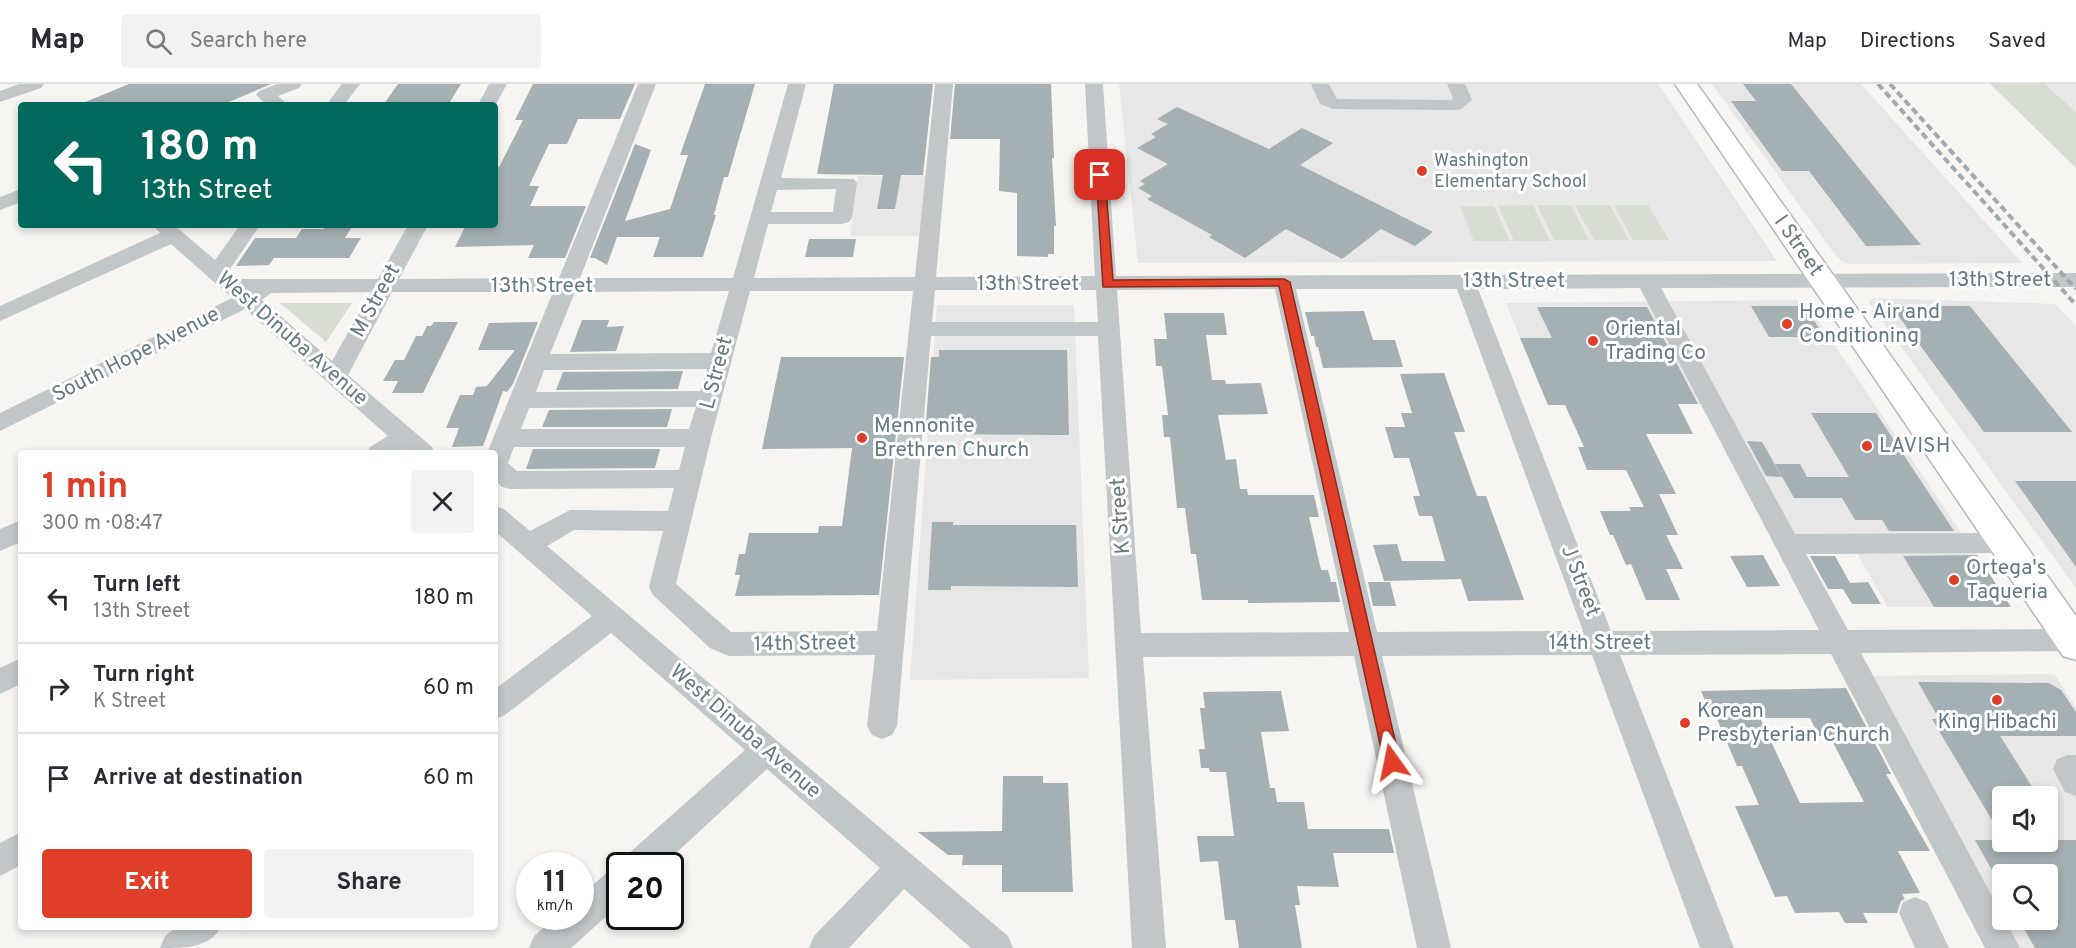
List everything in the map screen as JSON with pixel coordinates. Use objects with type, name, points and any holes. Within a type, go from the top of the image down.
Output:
[{"type":"main road","name":"I Street","points":[[1686,84],[2074,642]]},
{"type":"street","points":[[11,99],[35,84]]},
{"type":"street","points":[[275,102],[265,95],[293,84]]},
{"type":"street","points":[[337,102],[351,84]]},
{"type":"street","points":[[488,102],[498,84]]},
{"type":"street","points":[[498,457],[647,84]]},
{"type":"street","name":"L Street","points":[[720,640],[662,587],[699,438],[796,84]]},
{"type":"street","points":[[882,726],[944,84]]},
{"type":"street","name":"K Street","points":[[1094,84],[1149,948]]},
{"type":"street","points":[[1344,87],[1321,85],[1326,100],[1333,104],[1455,105],[1463,100],[1456,85],[1434,87]]},
{"type":"street","points":[[760,218],[842,218],[848,183],[769,184]]},
{"type":"street","points":[[0,204],[18,196]]},
{"type":"street","points":[[232,286],[249,228]]},
{"type":"street","name":"M Street","points":[[335,376],[416,228]]},
{"type":"street","points":[[0,314],[167,230]]},
{"type":"street","name":"West Dinuba Avenue","points":[[167,230],[414,445]]},
{"type":"street","name":"13th Street","points":[[272,286],[2076,280]]},
{"type":"street","points":[[1647,281],[2003,948]]},
{"type":"street","points":[[1284,282],[1434,948]]},
{"type":"street","name":"J Street","points":[[1466,282],[1718,948]]},
{"type":"street","name":"South Hope Avenue","points":[[0,423],[232,286],[272,286]]},
{"type":"street","points":[[922,329],[1109,329]]},
{"type":"street","points":[[535,362],[720,362]]},
{"type":"street","points":[[520,400],[710,399]]},
{"type":"street","points":[[505,438],[699,438]]},
{"type":"street","points":[[392,450],[414,445]]},
{"type":"street","points":[[498,468],[511,480],[689,479]]},
{"type":"street","name":"West Dinuba Avenue","points":[[498,518],[996,948]]},
{"type":"street","points":[[529,544],[570,520],[677,521]]},
{"type":"street","points":[[0,541],[18,532]]},
{"type":"street","points":[[1786,544],[2005,543]]},
{"type":"street","points":[[498,704],[611,616]]},
{"type":"street","name":"14th Street","points":[[720,640],[729,645],[891,643]]},
{"type":"street","name":"14th Street","points":[[1129,645],[2074,642]]},
{"type":"street","points":[[0,682],[18,672]]},
{"type":"street","points":[[654,852],[767,750]]},
{"type":"street","points":[[2076,769],[2068,769],[2076,782]]},
{"type":"street","points":[[0,861],[18,849]]},
{"type":"street","points":[[826,948],[903,867]]},
{"type":"street","points":[[546,948],[606,894]]},
{"type":"street","points":[[1915,913],[1932,948]]},
{"type":"street","points":[[177,948],[200,930]]},
{"type":"shaded area","name":"Washington Elementary School","points":[[1119,84],[1658,84],[1777,261],[1138,263]]},
{"type":"shaded area","points":[[1712,84],[1861,84],[2022,263],[1850,264],[1843,262],[1836,256]]},
{"type":"shaded area","points":[[1990,84],[2045,84],[2076,112],[2076,168]]},
{"type":"shaded area","points":[[2045,84],[2076,84],[2076,112]]},
{"type":"shaded area","points":[[935,175],[930,236],[850,236],[858,176]]},
{"type":"shaded area","points":[[1533,205],[1550,241],[1514,241],[1498,206]]},
{"type":"shaded area","points":[[1537,205],[1571,205],[1589,240],[1554,240]]},
{"type":"shaded area","points":[[1575,205],[1610,205],[1629,240],[1594,240]]},
{"type":"shaded area","points":[[1614,205],[1648,205],[1669,240],[1633,240]]},
{"type":"shaded area","points":[[1460,206],[1494,206],[1510,241],[1474,241]]},
{"type":"shaded area","points":[[1874,298],[2055,304],[2076,326],[2076,588],[1870,304],[1869,301]]},
{"type":"shaded area","points":[[1804,300],[2011,607],[1888,607],[1855,550],[1789,549],[1711,404],[1548,405],[1506,303]]},
{"type":"shaded area","points":[[280,303],[352,303],[326,342]]},
{"type":"shaded area","points":[[937,305],[1074,305],[1089,678],[910,680]]},
{"type":"shaded area","points":[[2054,674],[2076,707],[2076,948],[2003,948],[1993,930],[2058,930],[2058,864],[1992,864],[1992,928],[1856,676]]},
{"type":"building","points":[[129,84],[271,84],[229,102],[85,102]]},
{"type":"building","points":[[398,84],[461,84],[450,102],[385,102]]},
{"type":"building","points":[[533,84],[635,84],[620,119],[578,119],[567,144],[549,144],[529,186],[539,186],[530,206],[586,206],[565,258],[528,258],[534,245],[455,247],[464,228],[498,228],[498,167],[523,120],[515,120]]},
{"type":"building","points":[[705,84],[755,84],[728,177],[724,177],[714,215],[716,215],[703,257],[653,257],[660,237],[617,237],[607,265],[595,258],[590,258],[635,144],[651,150],[625,221],[670,209],[688,155],[680,155]]},
{"type":"building","points":[[834,84],[933,84],[923,175],[901,175],[895,209],[877,209],[883,175],[817,174]]},
{"type":"building","points":[[955,84],[1051,84],[1056,226],[1054,226],[1054,254],[1048,254],[1048,257],[1017,256],[1017,193],[999,191],[1000,139],[950,139]]},
{"type":"building","points":[[1743,84],[1791,84],[1921,245],[1866,246],[1809,171],[1782,171],[1731,101],[1756,101]]},
{"type":"building","points":[[1177,107],[1269,149],[1302,128],[1333,143],[1300,165],[1433,232],[1415,246],[1381,229],[1342,259],[1286,229],[1245,258],[1209,237],[1212,235],[1147,199],[1152,196],[1138,188],[1145,184],[1140,181],[1168,164],[1137,148],[1156,137],[1151,134],[1168,124],[1157,119]]},
{"type":"building","points":[[351,228],[345,238],[361,238],[349,258],[274,258],[269,265],[236,266],[255,238],[296,238],[302,229]]},
{"type":"building","points":[[809,239],[856,239],[853,257],[805,257]]},
{"type":"building","points":[[1751,306],[1804,306],[1825,337],[1769,337]]},
{"type":"building","points":[[1891,306],[1970,306],[2072,432],[1984,432]]},
{"type":"building","points":[[1537,307],[1647,307],[1698,404],[1678,404],[1693,434],[1646,434],[1676,494],[1659,494],[1678,535],[1666,535],[1683,569],[1666,569],[1680,600],[1646,600],[1631,564],[1626,565],[1613,535],[1610,535],[1600,511],[1631,511],[1629,507],[1644,507],[1626,470],[1587,470],[1578,447],[1584,447],[1565,405],[1548,405],[1520,338],[1552,338]]},
{"type":"building","points":[[1364,311],[1373,340],[1395,340],[1403,367],[1323,368],[1305,312]]},
{"type":"building","points":[[1164,313],[1224,313],[1227,335],[1206,335],[1212,380],[1225,380],[1226,384],[1261,383],[1268,414],[1218,415],[1226,460],[1236,459],[1240,489],[1247,489],[1248,495],[1314,495],[1319,517],[1309,517],[1321,570],[1328,570],[1331,582],[1336,582],[1340,602],[1248,603],[1248,600],[1202,600],[1196,554],[1191,554],[1185,508],[1177,508],[1170,437],[1164,437],[1162,415],[1168,415],[1162,366],[1156,366],[1154,339],[1167,339]]},
{"type":"building","points":[[582,320],[609,320],[607,327],[624,326],[616,351],[570,352]]},
{"type":"building","points":[[434,322],[458,322],[423,393],[392,393],[398,381],[383,381],[395,360],[404,360],[416,336],[422,336],[427,326],[431,326]]},
{"type":"building","points":[[538,322],[513,384],[507,392],[503,391],[483,446],[452,447],[459,428],[446,428],[460,395],[473,395],[476,387],[487,386],[515,350],[478,350],[489,323]]},
{"type":"building","points":[[939,350],[1067,350],[1069,435],[925,434],[931,357],[939,357]]},
{"type":"building","points":[[781,357],[904,357],[879,595],[735,596],[740,575],[735,575],[739,554],[745,554],[749,533],[818,533],[819,526],[842,526],[852,448],[762,449]]},
{"type":"building","points":[[683,371],[678,389],[556,390],[563,372]]},
{"type":"building","points":[[1444,373],[1465,432],[1454,432],[1477,496],[1486,496],[1524,600],[1468,601],[1461,579],[1384,581],[1373,545],[1397,544],[1402,561],[1445,561],[1432,516],[1419,516],[1413,496],[1420,496],[1409,458],[1394,458],[1385,427],[1405,427],[1401,413],[1412,413],[1400,374]]},
{"type":"building","points":[[672,409],[667,427],[542,427],[549,410]]},
{"type":"building","points":[[1811,413],[1876,413],[1954,531],[1889,531],[1882,520],[1855,520],[1842,498],[1794,498],[1775,464],[1800,464],[1807,477],[1849,477]]},
{"type":"building","points":[[1747,441],[1762,442],[1782,477],[1766,476]]},
{"type":"building","points":[[533,449],[660,449],[655,468],[526,469]]},
{"type":"building","points":[[2015,481],[2076,481],[2076,567]]},
{"type":"building","points":[[932,522],[953,522],[953,525],[1076,525],[1078,587],[951,586],[951,590],[928,590]]},
{"type":"building","points":[[1763,555],[1780,586],[1747,587],[1730,556]]},
{"type":"building","points":[[1977,555],[2011,607],[1934,607],[1903,556]]},
{"type":"building","points":[[1810,556],[1835,556],[1850,583],[1868,582],[1881,604],[1852,604],[1843,589],[1828,589]]},
{"type":"building","points":[[1368,582],[1390,582],[1396,606],[1373,606]]},
{"type":"building","points":[[1918,682],[2049,683],[2061,690],[2076,712],[2076,736],[2000,736],[2032,786],[1992,786],[1992,820],[1932,719],[1939,719]]},
{"type":"building","points":[[1846,688],[1891,774],[1886,774],[1930,851],[1898,851],[1920,893],[1902,894],[1905,899],[1901,901],[1897,913],[1863,913],[1868,923],[1845,923],[1839,912],[1795,913],[1787,896],[1775,897],[1735,806],[1759,805],[1742,766],[1737,766],[1717,719],[1713,719],[1701,691]],"holes":[[[1760,718],[1810,718],[1819,736],[1829,735],[1864,802],[1800,803]]]},
{"type":"building","points":[[1281,691],[1289,731],[1261,732],[1270,788],[1275,788],[1277,802],[1304,802],[1308,829],[1389,829],[1394,853],[1333,853],[1339,887],[1297,886],[1300,905],[1295,905],[1302,948],[1239,948],[1235,920],[1225,920],[1218,861],[1200,862],[1197,836],[1234,836],[1226,772],[1210,772],[1209,768],[1201,768],[1199,749],[1205,749],[1200,708],[1205,708],[1203,692]]},
{"type":"building","points":[[1003,776],[1043,776],[1043,783],[1068,783],[1073,892],[1002,892],[1002,865],[962,865],[963,855],[948,855],[918,832],[1002,831]]},
{"type":"building","points":[[1975,840],[1992,840],[1992,852],[2058,852],[2058,840],[2076,840],[2076,948],[2035,948],[2025,930],[2058,930],[2058,864],[1992,864],[1992,870]]},
{"type":"railway","points":[[1878,84],[2076,305]]},
{"type":"railway","points":[[1890,84],[2076,289]]},
{"type":"place","name":"Washington Elementary School","points":[[1422,171]]},
{"type":"place","name":"Home - Air and Conditioning","points":[[1787,324]]},
{"type":"place","name":"Oriental Trading Co","points":[[1593,341]]},
{"type":"place","name":"Mennonite Brethren Church","points":[[862,438]]},
{"type":"place","name":"LAVISH","points":[[1867,446]]},
{"type":"place","name":"Ortega's Taqueria","points":[[1954,580]]},
{"type":"place","name":"King Hibachi","points":[[1997,700]]},
{"type":"place","name":"Korean Presbyterian Church","points":[[1685,723]]},
{"type":"route","points":[[1100,175],[1107,284],[1284,282],[1392,762]]}]
